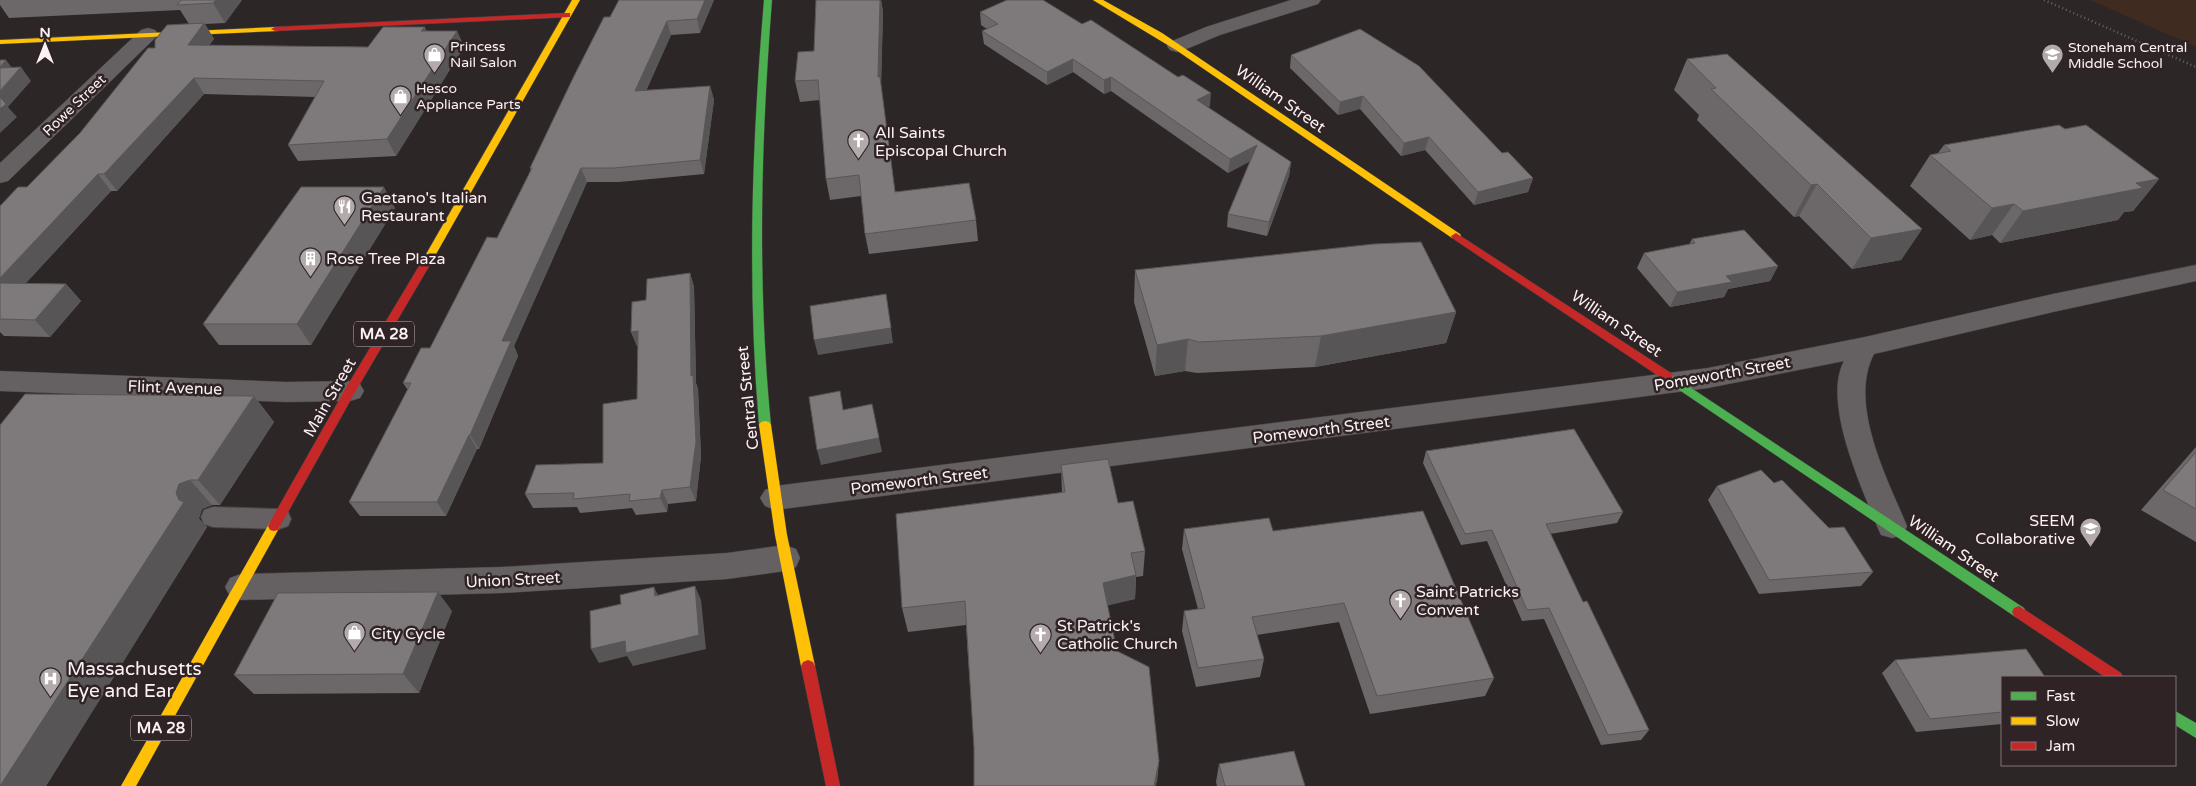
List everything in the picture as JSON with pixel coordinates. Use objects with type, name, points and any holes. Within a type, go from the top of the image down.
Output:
[{"type":"main road","name":"Main Street","points":[[128,786],[350,391],[482,167],[576,0]]},
{"type":"main road","name":"Central Street","points":[[768,0],[756,190],[755,290],[760,383],[785,558],[833,786]]},
{"type":"main road","name":"William Street","points":[[1097,0],[1126,14],[1178,46],[1368,178],[2115,676]]},
{"type":"main road","points":[[0,42],[567,15]]},
{"type":"main road","points":[[2176,718],[2196,731]]},
{"type":"street","points":[[1178,46],[1213,31],[1311,0]]},
{"type":"street","name":"Rowe Street","points":[[0,176],[148,34]]},
{"type":"street","name":"Pomeworth Street","points":[[775,498],[1676,382],[1865,347],[2196,272]]},
{"type":"street","points":[[1865,347],[1856,358],[1853,368],[1854,416],[1858,440],[1892,526]]},
{"type":"street","name":"Flint Avenue","points":[[0,381],[286,392],[350,391]]},
{"type":"street","name":"Union Street","points":[[241,587],[502,580],[727,566],[785,558]]},
{"type":"lane","points":[[213,518],[279,519]]},
{"type":"path","points":[[2044,0],[2196,67]]},
{"type":"shaded area","points":[[2090,0],[2196,0],[2196,47]]},
{"type":"building","points":[[181,0],[216,0],[213,3],[177,5]]},
{"type":"building","points":[[619,0],[705,0],[697,19],[667,21],[635,91],[710,86],[700,160],[614,168],[581,168],[502,341],[511,341],[470,435],[437,502],[349,502],[411,383],[403,383],[421,348],[430,348],[487,237],[497,238],[604,17],[610,17]]},
{"type":"building","points":[[816,0],[880,0],[878,77],[880,77],[895,192],[969,183],[976,220],[865,234],[859,175],[826,179],[818,80],[795,81],[798,52],[814,51]]},
{"type":"building","points":[[1007,0],[1043,0],[1082,24],[1091,20],[1178,77],[1183,75],[1211,93],[1197,100],[1291,162],[1269,222],[1228,214],[1257,145],[1230,159],[1111,77],[1104,80],[1073,59],[1047,72],[982,31],[998,24],[980,12]]},
{"type":"building","points":[[204,23],[188,45],[368,47],[383,27],[425,27],[421,31],[457,31],[387,139],[288,145],[324,81],[194,78],[104,174],[98,174],[0,278],[0,206],[18,187],[27,187],[80,133],[148,48],[155,48],[155,40],[167,25]]},
{"type":"building","points":[[1360,29],[1419,66],[1502,153],[1508,152],[1533,178],[1478,192],[1429,137],[1404,143],[1363,96],[1340,102],[1291,55]]},
{"type":"building","points":[[1727,54],[1922,229],[1871,238],[1817,184],[1811,185],[1711,89],[1716,88],[1687,59]]},
{"type":"building","points":[[0,60],[6,60],[0,67]]},
{"type":"building","points":[[21,67],[0,91],[0,68]]},
{"type":"building","points":[[0,97],[6,104],[0,109]]},
{"type":"building","points":[[2059,125],[2065,129],[2086,125],[2159,179],[2136,183],[2143,188],[2023,211],[2014,204],[1992,208],[1930,155],[1951,151],[1944,145]]},
{"type":"building","points":[[301,187],[384,187],[297,324],[203,324]]},
{"type":"building","points":[[1744,230],[1778,266],[1726,276],[1732,282],[1677,292],[1644,253],[1695,243],[1692,239]]},
{"type":"building","points":[[1421,242],[1456,312],[1321,336],[1199,342],[1188,339],[1157,345],[1135,270],[1374,244]]},
{"type":"building","points":[[690,273],[691,376],[693,375],[696,442],[690,487],[662,490],[660,498],[629,501],[630,494],[573,499],[574,493],[525,494],[536,465],[603,463],[603,404],[637,399],[638,331],[631,332],[632,302],[646,300],[647,279]]},
{"type":"building","points":[[0,283],[66,284],[35,320],[0,319]]},
{"type":"building","points":[[886,294],[891,328],[814,340],[810,306]]},
{"type":"building","points":[[840,391],[843,410],[872,404],[879,438],[817,450],[809,397]]},
{"type":"building","points":[[25,394],[254,396],[198,480],[190,480],[179,484],[176,493],[179,500],[184,502],[0,786],[0,425]]},
{"type":"building","points":[[1574,429],[1623,512],[1546,524],[1583,602],[1587,601],[1649,730],[1608,735],[1549,608],[1527,610],[1492,530],[1465,534],[1426,451]]},
{"type":"building","points":[[2196,452],[2196,509],[2163,490]]},
{"type":"building","name":"St Patrick's Catholic Church","points":[[1108,459],[1118,503],[1133,501],[1145,551],[1131,553],[1136,575],[1103,583],[1117,651],[1149,667],[1159,761],[1154,786],[974,786],[974,748],[965,601],[902,608],[896,514],[1065,492],[1061,465]]},
{"type":"building","points":[[1761,470],[1774,483],[1782,480],[1829,528],[1844,527],[1873,572],[1769,580],[1717,486]]},
{"type":"building","points":[[1423,511],[1494,678],[1377,696],[1344,603],[1252,617],[1264,659],[1198,668],[1184,611],[1205,608],[1184,529],[1269,518],[1273,531]]},
{"type":"building","points":[[695,586],[699,635],[626,653],[625,641],[591,649],[590,611],[621,604],[620,595],[654,587],[655,596]]},
{"type":"building","name":"City Cycle","points":[[438,592],[403,674],[234,675],[278,593]]},
{"type":"building","points":[[2026,649],[2044,676],[2001,676],[2001,712],[1930,719],[1895,660]]},
{"type":"building","points":[[1294,751],[1305,786],[1225,786],[1219,764]]},
{"type":"traffic: fast","points":[[765,425],[757,319],[756,212],[760,106],[768,0]]},
{"type":"traffic: fast","points":[[1667,376],[2019,612]]},
{"type":"traffic: fast","points":[[2176,718],[2196,731]]},
{"type":"traffic: slow","points":[[426,263],[576,0]]},
{"type":"traffic: slow","points":[[1097,0],[1179,48],[1456,236]]},
{"type":"traffic: slow","points":[[0,42],[275,29]]},
{"type":"traffic: slow","points":[[765,425],[781,535],[808,666]]},
{"type":"traffic: slow","points":[[128,786],[274,526]]},
{"type":"traffic: jam","points":[[275,29],[567,15]]},
{"type":"traffic: jam","points":[[1456,236],[1667,376]]},
{"type":"traffic: jam","points":[[274,526],[350,391],[426,263]]},
{"type":"traffic: jam","points":[[2019,612],[2115,676]]},
{"type":"traffic: jam","points":[[808,666],[833,786]]},
{"type":"place","name":"Princess Nail Salon","points":[[434,73]]},
{"type":"place","name":"Stoneham Central Middle School","points":[[2052,74]]},
{"type":"place","name":"Hesco Appliance Parts","points":[[400,115]]},
{"type":"place","name":"All Saints Episcopal Church","points":[[859,160]]},
{"type":"place","name":"Gaetano's Italian Restaurant","points":[[345,225]]},
{"type":"place","name":"Rose Tree Plaza","points":[[310,277]]},
{"type":"place","name":"SEEM Collaborative","points":[[2091,548]]},
{"type":"place","name":"Saint Patricks Convent","points":[[1400,619]]},
{"type":"place","name":"City Cycle","points":[[355,652]]},
{"type":"place","name":"St Patrick's Catholic Church","points":[[1041,653]]},
{"type":"place","name":"Massachusetts Eye and Ear","points":[[51,698]]}]
